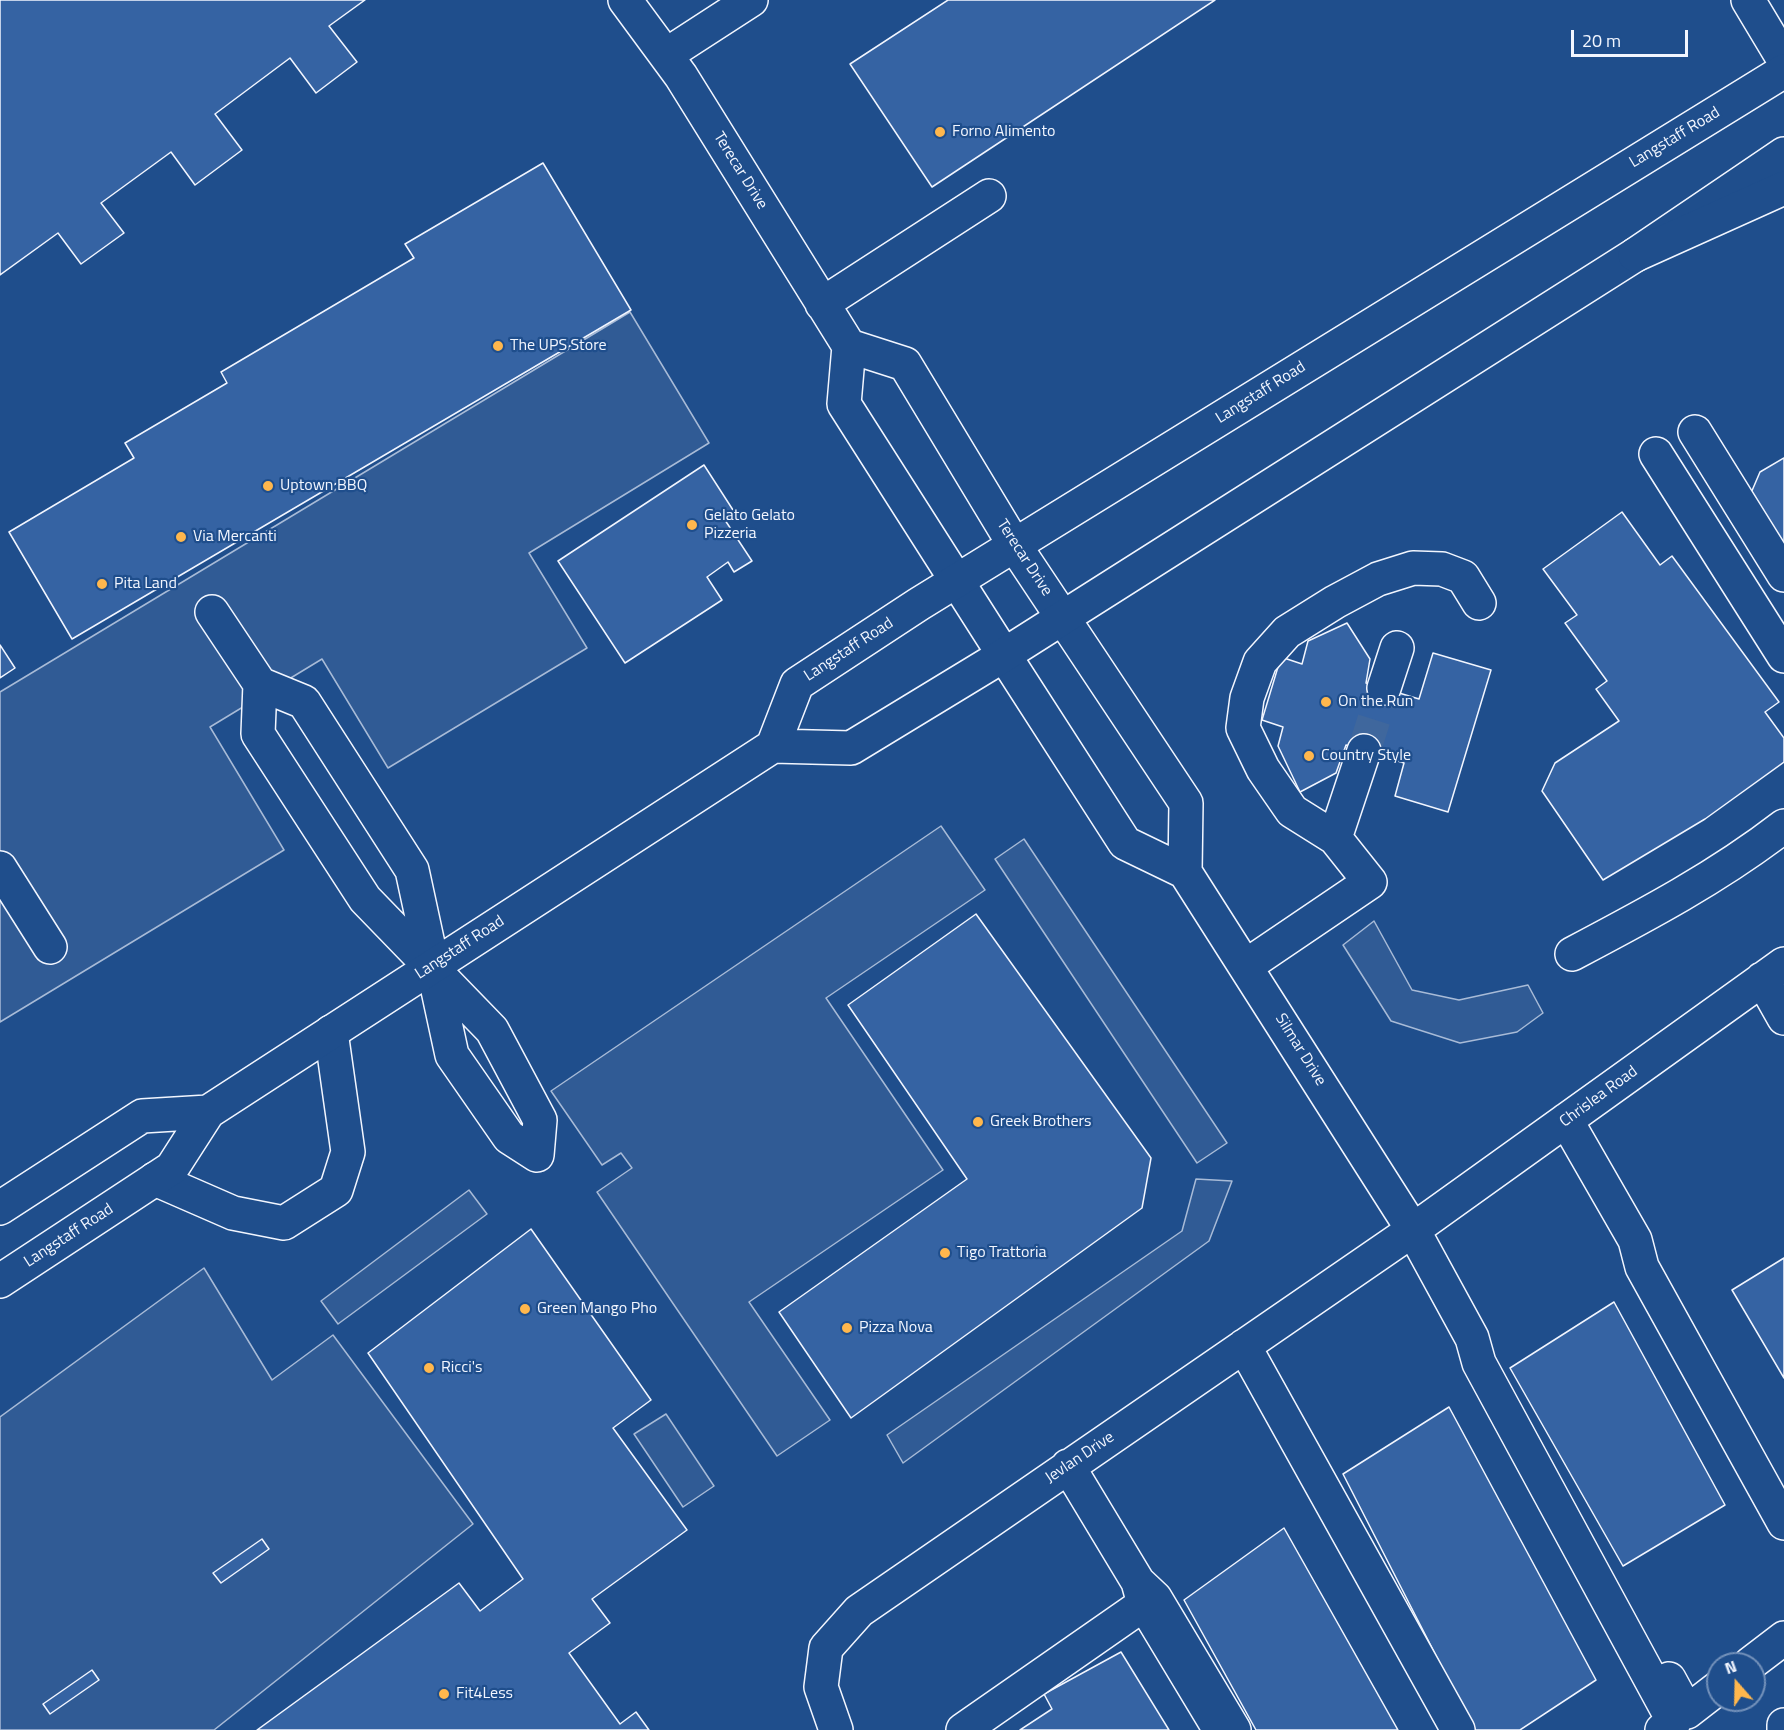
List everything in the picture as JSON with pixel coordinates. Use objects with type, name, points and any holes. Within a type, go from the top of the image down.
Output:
[{"type":"main road","name":"Terecar Drive","points":[[625,0],[666,55],[849,346],[904,364],[1015,546],[1063,617]]},
{"type":"main road","points":[[666,55],[751,0]]},
{"type":"main road","points":[[1748,0],[1784,60]]},
{"type":"main road","name":"Langstaff Road","points":[[0,1281],[172,1168],[208,1112],[773,746],[797,684],[957,582],[1784,71]]},
{"type":"main road","points":[[773,746],[851,748],[1004,655],[1635,255],[1784,154]]},
{"type":"main road","points":[[1635,255],[1784,188]]},
{"type":"main road","points":[[822,304],[989,196]]},
{"type":"main road","points":[[849,346],[844,404],[957,582],[1125,843],[1185,872],[1186,803],[1063,617]]},
{"type":"main road","points":[[1695,432],[1784,575]]},
{"type":"main road","points":[[1656,454],[1784,656]]},
{"type":"main road","points":[[1246,966],[1370,882],[1335,838],[1292,811],[1263,769],[1243,728],[1247,698],[1260,662],[1287,632],[1378,579],[1413,568],[1442,569],[1472,579]]},
{"type":"main road","points":[[212,612],[260,684],[304,702],[412,870],[431,966],[452,1055],[509,1137],[537,1155],[540,1120],[492,1030],[431,966],[365,899],[258,734],[260,684]]},
{"type":"main road","points":[[1384,688],[1397,648]]},
{"type":"main road","points":[[1335,838],[1364,751]]},
{"type":"main road","points":[[1572,954],[1676,899],[1753,850],[1784,826]]},
{"type":"main road","points":[[0,868],[50,947]]},
{"type":"main road","name":"Silmar Drive","points":[[1185,872],[1413,1230],[1472,1338]]},
{"type":"main road","points":[[1773,971],[1784,1018]]},
{"type":"main road","name":"Chrislea Road","points":[[1413,1230],[1773,971]]},
{"type":"main road","points":[[155,1179],[233,1213],[284,1223],[336,1190],[348,1152],[331,1032]]},
{"type":"main road","name":"Langstaff Road","points":[[0,1208],[142,1116],[208,1112]]},
{"type":"main road","points":[[1566,1120],[1635,1240],[1642,1267],[1784,1523]]},
{"type":"main road","name":"Jevlan Drive","points":[[836,1730],[821,1687],[826,1648],[852,1618],[1068,1466],[1413,1230]]},
{"type":"main road","points":[[1472,1338],[1492,1357],[1687,1712],[1706,1697]]},
{"type":"main road","points":[[1472,1338],[1479,1363],[1674,1722],[1662,1730]]},
{"type":"main road","points":[[1244,1346],[1458,1730]]},
{"type":"main road","points":[[1068,1466],[1220,1730]]},
{"type":"main road","points":[[963,1730],[1141,1593]]},
{"type":"main road","points":[[1141,1593],[1155,1598],[1234,1730]]},
{"type":"main road","points":[[1766,1652],[1784,1638]]},
{"type":"shaded area","points":[[630,312],[709,443],[529,553],[587,648],[388,768],[322,659],[210,727],[284,850],[0,1022],[0,692]]},
{"type":"shaded area","points":[[941,826],[985,890],[826,998],[943,1170],[749,1302],[830,1420],[777,1456],[597,1192],[632,1168],[621,1153],[602,1165],[551,1091]]},
{"type":"shaded area","points":[[1024,839],[1227,1143],[1197,1163],[995,859]]},
{"type":"shaded area","points":[[1374,921],[1412,990],[1459,1000],[1528,985],[1543,1013],[1517,1032],[1460,1043],[1391,1021],[1343,945]]},
{"type":"shaded area","points":[[1196,1179],[1232,1181],[1209,1241],[903,1463],[887,1435],[1182,1231]]},
{"type":"shaded area","points":[[469,1190],[487,1214],[338,1324],[321,1301]]},
{"type":"shaded area","points":[[204,1268],[272,1380],[333,1335],[473,1524],[214,1730],[0,1730],[0,1417]]},
{"type":"shaded area","points":[[666,1414],[714,1486],[683,1507],[634,1434]]},
{"type":"building","points":[[0,0],[365,0],[329,26],[357,62],[316,93],[290,58],[215,114],[242,150],[195,185],[171,152],[101,203],[124,233],[81,264],[58,233],[0,275]]},
{"type":"building","points":[[948,0],[1215,0],[932,187],[850,64]]},
{"type":"building","points":[[543,163],[631,310],[72,639],[9,532],[134,458],[125,443],[227,383],[221,372],[414,258],[405,244]]},
{"type":"building","points":[[1784,458],[1784,544],[1751,493],[1760,472]]},
{"type":"building","points":[[704,465],[733,510],[723,517],[752,561],[734,572],[728,562],[707,577],[722,600],[625,663],[558,561]]},
{"type":"building","points":[[1622,512],[1660,565],[1672,556],[1779,702],[1765,712],[1784,738],[1784,762],[1705,819],[1603,880],[1542,791],[1555,763],[1619,721],[1596,689],[1607,681],[1565,623],[1577,615],[1543,569]]},
{"type":"building","points":[[1347,623],[1370,659],[1366,683],[1419,699],[1433,653],[1491,670],[1448,812],[1395,796],[1404,763],[1346,745],[1336,773],[1300,792],[1278,746],[1283,727],[1262,720],[1281,657],[1302,664],[1308,641]]},
{"type":"building","points":[[0,645],[15,668],[0,678]]},
{"type":"building","points":[[976,914],[1151,1158],[1142,1208],[851,1418],[779,1312],[967,1179],[848,1005]]},
{"type":"building","points":[[531,1229],[651,1400],[613,1428],[687,1530],[592,1599],[610,1623],[569,1653],[620,1724],[636,1712],[649,1730],[257,1730],[459,1583],[480,1611],[523,1579],[368,1353]]},
{"type":"building","points":[[1784,1258],[1784,1378],[1732,1290]]},
{"type":"building","points":[[1614,1302],[1725,1505],[1623,1566],[1510,1368]]},
{"type":"building","points":[[1449,1407],[1596,1680],[1520,1730],[1474,1730],[1343,1474]]},
{"type":"building","points":[[1284,1528],[1398,1730],[1256,1730],[1184,1600]]},
{"type":"building","points":[[262,1539],[269,1549],[221,1583],[213,1573]]},
{"type":"building","points":[[1121,1652],[1169,1730],[1020,1730],[1052,1709],[1044,1694]]},
{"type":"building","points":[[92,1670],[99,1680],[50,1714],[43,1704]]},
{"type":"tunnel","points":[[1364,751],[1384,688]]},
{"type":"place","name":"Forno Alimento","points":[[940,132]]},
{"type":"place","name":"The UPS Store","points":[[498,346]]},
{"type":"place","name":"Uptown BBQ","points":[[268,486]]},
{"type":"place","name":"Gelato Gelato Pizzeria","points":[[692,525]]},
{"type":"place","name":"Via Mercanti","points":[[181,537]]},
{"type":"place","name":"Pita Land","points":[[102,584]]},
{"type":"place","name":"On the Run","points":[[1326,702]]},
{"type":"place","name":"Country Style","points":[[1309,756]]},
{"type":"place","name":"Greek Brothers","points":[[978,1122]]},
{"type":"place","name":"Tigo Trattoria","points":[[945,1253]]},
{"type":"place","name":"Green Mango Pho","points":[[525,1309]]},
{"type":"place","name":"Pizza Nova","points":[[847,1328]]},
{"type":"place","name":"Ricci's","points":[[429,1368]]},
{"type":"place","name":"Fit4Less","points":[[444,1694]]}]
